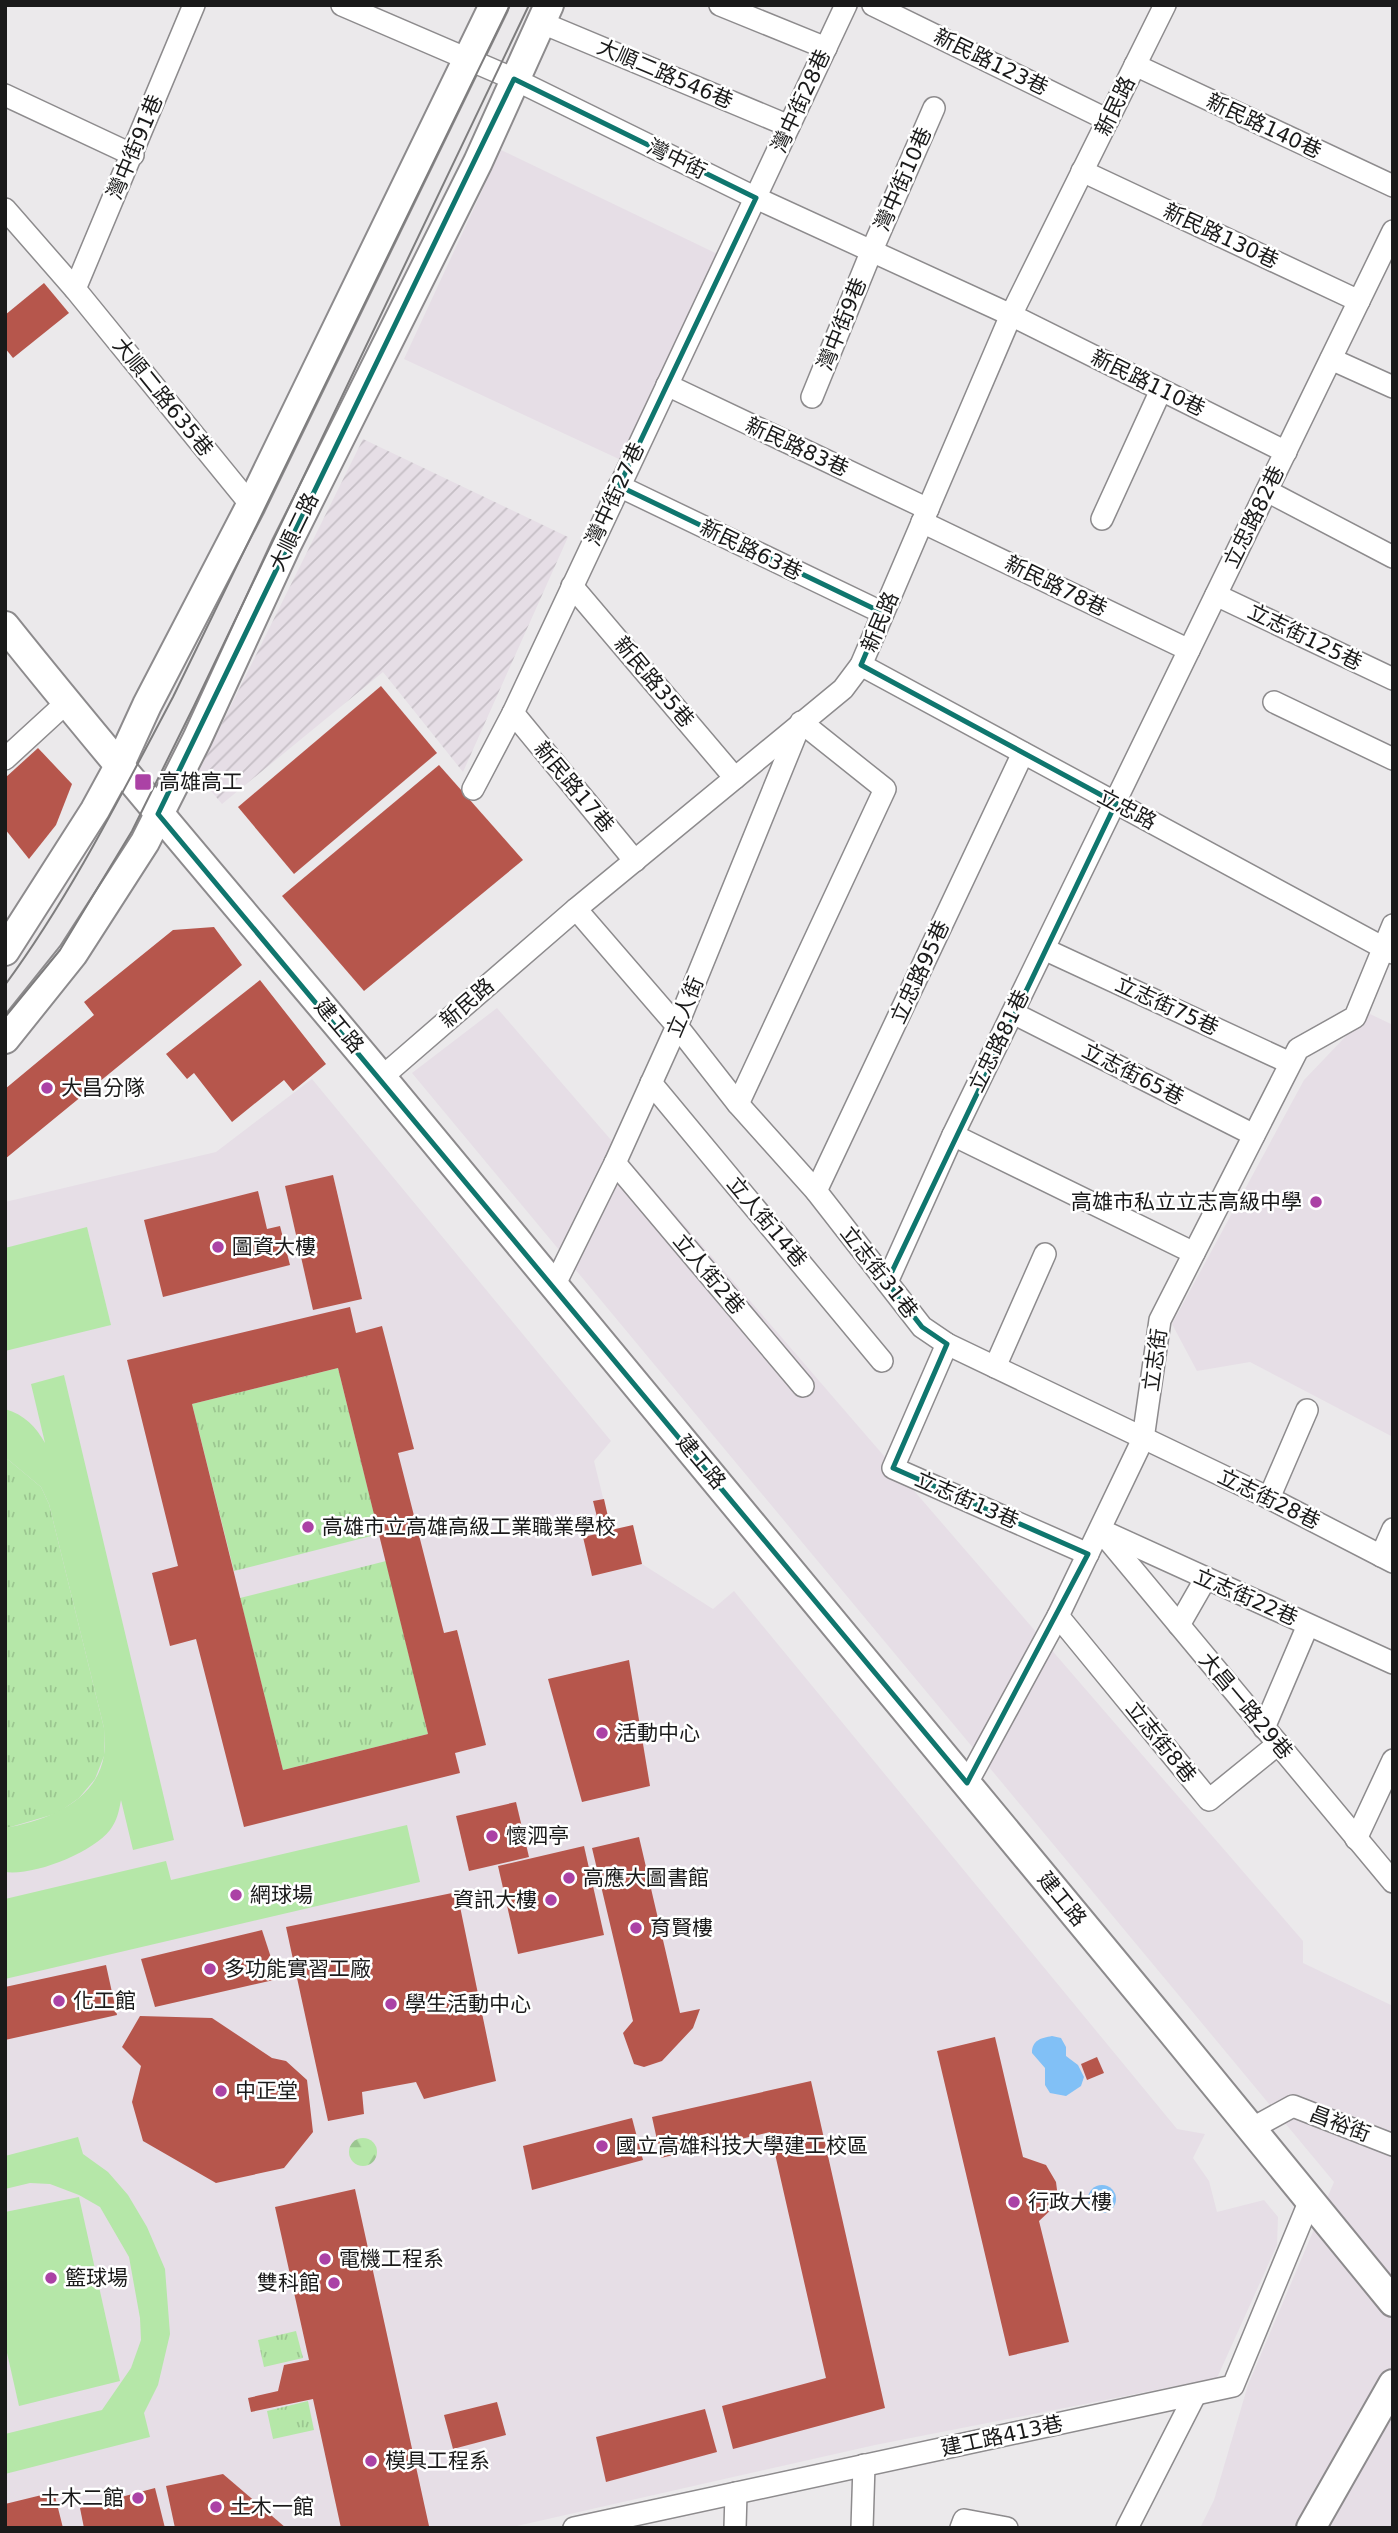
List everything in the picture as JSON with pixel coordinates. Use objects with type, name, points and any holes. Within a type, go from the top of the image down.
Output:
[{"type":"street","name":"灣中街91巷","points":[[75,289],[194,5]]},
{"type":"street","name":"灣中街","points":[[342,5],[514,79],[755,198],[1011,315]]},
{"type":"street","points":[[5,951],[95,810],[119,766],[147,705],[251,505],[494,5]]},
{"type":"street","points":[[720,5],[826,48]]},
{"type":"street","name":"灣中街28巷","points":[[755,198],[846,5]]},
{"type":"street","name":"新民路123巷","points":[[873,5],[1108,120]]},
{"type":"street","name":"新民路","points":[[382,1077],[576,909],[843,689],[861,665],[1011,315],[1165,5]]},
{"type":"street","name":"大順二路","points":[[5,1039],[73,954],[145,842],[197,739],[286,546],[478,162],[545,14]]},
{"type":"street","name":"大順二路546巷","points":[[545,14],[789,125]]},
{"type":"street","name":"新民路140巷","points":[[1135,65],[1393,186]]},
{"type":"street","points":[[5,95],[133,155]]},
{"type":"street","name":"灣中街10巷","points":[[872,250],[934,108]]},
{"type":"street","name":"新民路130巷","points":[[1083,171],[1359,301]]},
{"type":"street","name":"灣中街27巷","points":[[473,789],[513,713],[755,198]]},
{"type":"street","name":"大順二路635巷","points":[[5,209],[75,289],[251,505]]},
{"type":"street","name":"立忠路82巷","points":[[1116,803],[1392,236]]},
{"type":"street","name":"灣中街9巷","points":[[812,397],[872,250]]},
{"type":"street","name":"新民路110巷","points":[[1011,315],[1286,452]]},
{"type":"street","points":[[1331,359],[1393,387]]},
{"type":"street","name":"新民路83巷","points":[[667,385],[925,515]]},
{"type":"street","points":[[1102,519],[1161,390]]},
{"type":"street","name":"新民路63巷","points":[[619,486],[883,613]]},
{"type":"street","points":[[1267,491],[1393,557]]},
{"type":"street","name":"新民路78巷","points":[[925,515],[1189,650]]},
{"type":"street","name":"新民路35巷","points":[[572,586],[735,778]]},
{"type":"street","name":"立志街125巷","points":[[1216,595],[1393,679]]},
{"type":"street","name":"建工路","points":[[5,626],[158,814],[382,1077],[967,1783],[1393,2302]]},
{"type":"street","name":"立忠路","points":[[861,665],[1387,950]]},
{"type":"street","points":[[1274,702],[1393,759]]},
{"type":"street","points":[[5,759],[66,703]]},
{"type":"street","name":"新民路17巷","points":[[513,713],[635,861]]},
{"type":"street","points":[[738,1104],[885,789],[802,722]]},
{"type":"street","name":"立人街","points":[[554,1286],[615,1163],[677,1027],[802,722]]},
{"type":"street","name":"立忠路95巷","points":[[816,1191],[1023,753]]},
{"type":"street","name":"立忠路81巷","points":[[887,1282],[953,1135],[1116,803]]},
{"type":"street","name":"立志街31巷","points":[[576,909],[677,1027],[738,1104],[816,1191],[922,1327],[947,1344],[1143,1439]]},
{"type":"street","name":"立志街","points":[[967,1783],[1058,1616],[1143,1439],[1160,1320],[1298,1049],[1356,1017],[1387,950],[1393,925]]},
{"type":"street","name":"立志街75巷","points":[[1044,948],[1290,1063]]},
{"type":"street","name":"立志街65巷","points":[[1013,1013],[1254,1135]]},
{"type":"street","name":"立人街14巷","points":[[651,1083],[882,1361]]},
{"type":"street","points":[[953,1135],[1194,1253]]},
{"type":"street","name":"立人街2巷","points":[[615,1163],[803,1386]]},
{"type":"street","points":[[995,1367],[1045,1254]]},
{"type":"street","name":"立志街13巷","points":[[947,1344],[892,1468],[1088,1554]]},
{"type":"street","points":[[1269,1497],[1307,1410]]},
{"type":"street","name":"立志街28巷","points":[[1143,1439],[1269,1497],[1387,1559]]},
{"type":"street","points":[[1387,1559],[1393,1529]]},
{"type":"street","name":"立志街22巷","points":[[1100,1530],[1393,1663]]},
{"type":"street","name":"大昌一路29巷","points":[[1100,1530],[1393,1882]]},
{"type":"street","points":[[1179,1625],[1206,1578]]},
{"type":"street","name":"立志街8巷","points":[[1058,1616],[1209,1800],[1271,1736]]},
{"type":"street","points":[[1271,1736],[1308,1625]]},
{"type":"street","points":[[1356,1839],[1393,1760]]},
{"type":"street","name":"昌裕街","points":[[1251,2129],[1293,2106],[1393,2145]]},
{"type":"street","name":"建工路413巷","points":[[575,2528],[621,2522],[736,2493],[1233,2386],[1310,2200]]},
{"type":"street","points":[[1311,2528],[1393,2384]]},
{"type":"street","points":[[1127,2528],[1195,2395]]},
{"type":"street","points":[[862,2528],[864,2465]]},
{"type":"street","points":[[735,2528],[736,2493]]},
{"type":"street","points":[[961,2528],[964,2520],[1007,2528]]},
{"type":"highlighted area","points":[[514,79],[756,198],[619,486],[883,613],[861,665],[1116,803],[887,1282],[922,1327],[947,1344],[893,1468],[1088,1554],[967,1783],[158,814]]},
{"type":"shaded area","points":[[501,150],[732,261],[634,466],[404,359]]},
{"type":"shaded area","points":[[363,439],[568,537],[463,772],[383,672],[222,804],[197,774]]},
{"type":"shaded area","points":[[497,1008],[1303,1941],[1303,1963],[1393,2006],[1393,2528],[1200,2528],[1214,2500],[1248,2385],[1334,2182],[412,1073]]},
{"type":"shaded area","name":"高雄市私立立志高級中學","points":[[1368,1013],[1393,1025],[1393,1437],[1250,1362],[1197,1371],[1172,1324],[1304,1080]]},
{"type":"shaded area","name":"國立高雄科技大學建工校區","points":[[312,1079],[611,1441],[594,1461],[611,1530],[633,1525],[642,1564],[713,1609],[734,1591],[1177,2129],[1205,2134],[1193,2158],[1209,2181],[1217,2212],[1264,2200],[1278,2217],[1277,2245],[1217,2378],[875,2445],[508,2528],[5,2528],[5,1202],[216,1152]]},
{"type":"green space","points":[[87,1227],[111,1325],[5,1351],[5,1248]]},
{"type":"green space","points":[[338,1368],[379,1534],[234,1571],[192,1404]]},
{"type":"green space","points":[[64,1375],[174,1840],[133,1850],[121,1800],[112,1827],[102,1839],[90,1847],[46,1867],[5,1872],[5,1828],[36,1820],[67,1807],[91,1785],[104,1755],[104,1728],[49,1504],[41,1487],[5,1457],[5,1409],[29,1422],[45,1443],[31,1384]]},
{"type":"green space","points":[[5,1457],[41,1487],[49,1504],[104,1728],[104,1756],[95,1779],[79,1798],[58,1813],[7,1828]]},
{"type":"green space","points":[[386,1561],[428,1734],[283,1770],[240,1598]]},
{"type":"green space","points":[[407,1825],[420,1882],[5,1979],[5,1899],[166,1861],[171,1880]]},
{"type":"green space","points":[[78,2137],[83,2154],[108,2172],[128,2195],[147,2227],[165,2269],[170,2334],[158,2385],[144,2413],[150,2437],[5,2474],[5,2434],[102,2410],[131,2368],[141,2340],[140,2318],[129,2257],[100,2207],[79,2195],[50,2184],[30,2183],[5,2189],[5,2156]]},
{"type":"green space","points":[[363,2138],[373,2142],[377,2152],[373,2162],[363,2166],[353,2162],[349,2152],[353,2142]]},
{"type":"green space","name":"籃球場","points":[[79,2197],[120,2381],[19,2406],[5,2344],[5,2212]]},
{"type":"green space","points":[[296,2331],[303,2358],[264,2367],[258,2340]]},
{"type":"green space","points":[[308,2401],[314,2430],[273,2439],[267,2411]]},
{"type":"water","points":[[1052,2036],[1061,2038],[1066,2047],[1066,2056],[1078,2065],[1084,2077],[1081,2086],[1066,2096],[1050,2093],[1045,2085],[1045,2068],[1032,2053],[1035,2042]]},
{"type":"water","points":[[1102,2185],[1112,2189],[1116,2199],[1112,2209],[1102,2213],[1092,2209],[1088,2199],[1092,2189]]},
{"type":"building","points":[[44,283],[69,313],[13,358],[5,348],[5,315]]},
{"type":"building","points":[[381,686],[437,753],[294,874],[238,807]]},
{"type":"building","points":[[38,748],[72,784],[56,825],[29,859],[5,829],[5,778]]},
{"type":"building","points":[[439,765],[523,860],[364,991],[282,896]]},
{"type":"building","points":[[214,927],[242,965],[5,1159],[5,1089],[94,1015],[84,1002],[173,930]]},
{"type":"building","points":[[260,980],[326,1064],[293,1091],[284,1080],[232,1122],[194,1073],[187,1079],[166,1054]]},
{"type":"building","points":[[333,1175],[362,1299],[313,1310],[285,1186]]},
{"type":"building","name":"圖資大樓","points":[[258,1191],[267,1229],[280,1226],[290,1265],[163,1297],[144,1220]]},
{"type":"building","points":[[350,1307],[356,1333],[382,1326],[414,1449],[398,1453],[444,1633],[457,1630],[486,1745],[455,1753],[460,1773],[244,1827],[196,1639],[170,1646],[152,1573],[178,1566],[127,1360]],"holes":[[[338,1368],[428,1734],[283,1770],[192,1404]]]},
{"type":"building","points":[[604,1499],[611,1530],[633,1525],[642,1564],[592,1576],[583,1537],[601,1533],[593,1501]]},
{"type":"building","name":"活動中心","points":[[629,1660],[650,1786],[582,1802],[548,1679]]},
{"type":"building","name":"懷泗亭","points":[[516,1802],[529,1857],[469,1871],[456,1816]]},
{"type":"building","name":"育賢樓","points":[[639,1837],[680,2013],[700,2009],[693,2028],[662,2061],[644,2067],[634,2064],[623,2033],[633,2021],[592,1848]]},
{"type":"building","name":"資訊大樓","points":[[584,1846],[604,1935],[518,1954],[498,1866]]},
{"type":"building","name":"學生活動中心","points":[[457,1892],[496,2081],[424,2099],[416,2082],[362,2092],[364,2114],[328,2121],[286,1927]]},
{"type":"building","name":"多功能實習工廠","points":[[262,1930],[278,1979],[155,2007],[141,1959]]},
{"type":"building","name":"化工館","points":[[106,1965],[117,2015],[5,2040],[5,1987]]},
{"type":"building","name":"中正堂","points":[[140,2016],[212,2018],[272,2058],[286,2061],[307,2080],[313,2132],[284,2168],[216,2183],[143,2141],[132,2102],[141,2066],[122,2047]]},
{"type":"building","name":"行政大樓","points":[[995,2037],[1023,2157],[1046,2165],[1056,2182],[1054,2207],[1039,2221],[1069,2342],[1009,2356],[937,2051]]},
{"type":"building","points":[[1097,2057],[1104,2073],[1087,2080],[1081,2064]]},
{"type":"building","points":[[811,2081],[885,2408],[733,2449],[722,2406],[826,2378],[770,2132],[661,2158],[652,2117]]},
{"type":"building","points":[[632,2118],[643,2160],[532,2190],[523,2146]]},
{"type":"building","name":"雙科館","points":[[355,2189],[429,2526],[421,2528],[341,2528],[313,2399],[251,2412],[248,2398],[278,2391],[284,2365],[309,2360],[275,2207]]},
{"type":"building","points":[[497,2402],[506,2435],[453,2449],[444,2415]]},
{"type":"building","points":[[705,2409],[717,2452],[606,2482],[596,2437]]},
{"type":"building","name":"土木一館","points":[[223,2474],[286,2528],[175,2528],[166,2486]]},
{"type":"building","name":"土木二館","points":[[155,2488],[165,2528],[84,2528],[80,2508]]},
{"type":"building","points":[[54,2492],[63,2528],[5,2528],[5,2504]]},
{"type":"tram line","points":[[5,985],[52,916],[173,697],[510,5]]},
{"type":"tram line","points":[[5,1017],[60,950],[132,831],[529,5]]},
{"type":"place","name":"高雄高工","points":[[143,782]]},
{"type":"place","name":"大昌分隊","points":[[47,1088]]},
{"type":"place","name":"高雄市私立立志高級中學","points":[[1316,1202]]},
{"type":"place","name":"圖資大樓","points":[[218,1247]]},
{"type":"place","name":"高雄市立高雄高級工業職業學校","points":[[308,1527]]},
{"type":"place","name":"活動中心","points":[[602,1733]]},
{"type":"place","name":"懷泗亭","points":[[492,1836]]},
{"type":"place","name":"高應大圖書館","points":[[569,1878]]},
{"type":"place","name":"網球場","points":[[236,1895]]},
{"type":"place","name":"資訊大樓","points":[[551,1900]]},
{"type":"place","name":"育賢樓","points":[[636,1928]]},
{"type":"place","name":"多功能實習工廠","points":[[210,1969]]},
{"type":"place","name":"化工館","points":[[59,2001]]},
{"type":"place","name":"學生活動中心","points":[[391,2004]]},
{"type":"place","name":"中正堂","points":[[221,2091]]},
{"type":"place","name":"國立高雄科技大學建工校區","points":[[602,2146]]},
{"type":"place","name":"行政大樓","points":[[1014,2202]]},
{"type":"place","name":"電機工程系","points":[[325,2259]]},
{"type":"place","name":"籃球場","points":[[51,2278]]},
{"type":"place","name":"雙科館","points":[[334,2283]]},
{"type":"place","name":"模具工程系","points":[[371,2461]]},
{"type":"place","name":"土木二館","points":[[138,2498]]},
{"type":"place","name":"土木一館","points":[[216,2507]]}]
